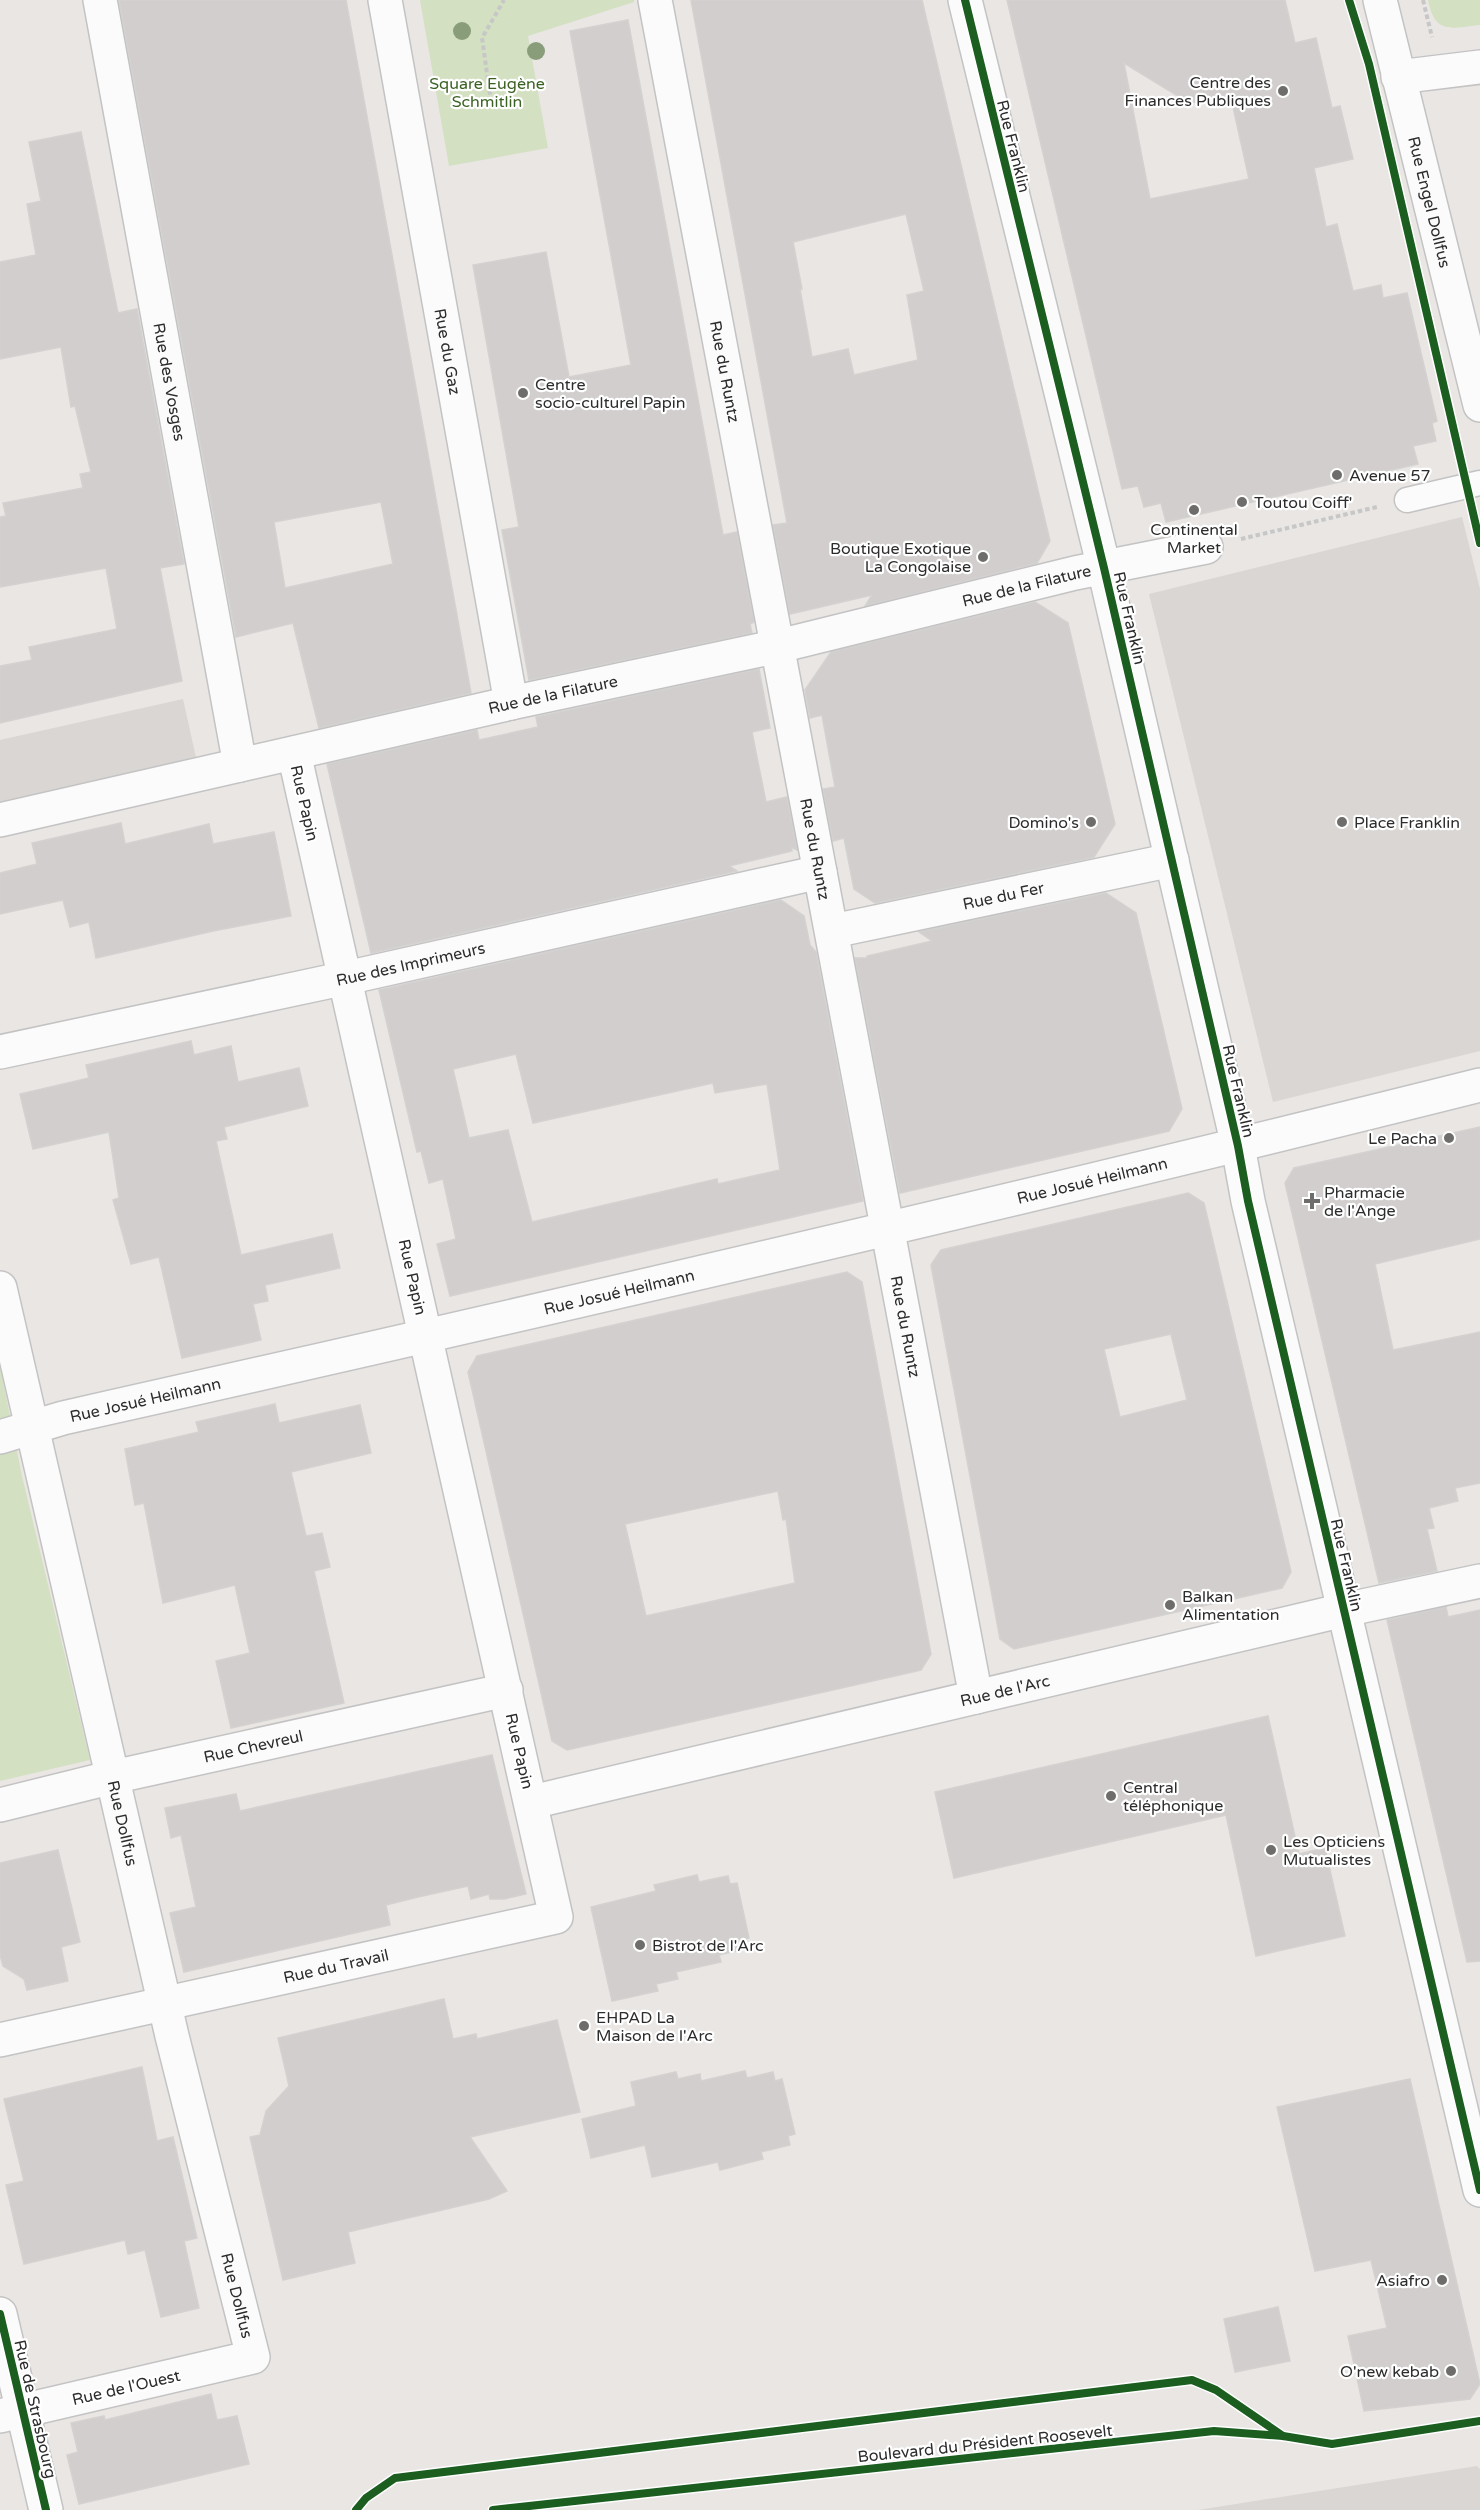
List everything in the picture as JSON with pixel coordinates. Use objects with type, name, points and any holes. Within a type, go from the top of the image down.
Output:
[{"type":"street","name":"Rue des Vosges","points":[[100,0],[240,765]]},
{"type":"street","name":"Rue du Gaz","points":[[385,0],[511,704]]},
{"type":"street","name":"Rue du Runtz","points":[[655,0],[833,931],[976,1697]]},
{"type":"street","name":"Rue Franklin","points":[[965,0],[1104,568],[1238,1146],[1251,1213],[1480,2190]]},
{"type":"street","name":"Rue Engel Dollfus","points":[[1380,0],[1480,405]]},
{"type":"street","points":[[1398,77],[1480,67]]},
{"type":"street","points":[[1104,568],[1206,547]]},
{"type":"street","name":"Rue de la Filature","points":[[0,820],[511,704],[779,646],[1104,568]]},
{"type":"street","name":"Rue Papin","points":[[294,753],[532,1802]]},
{"type":"street","name":"Rue du Fer","points":[[833,931],[1172,860]]},
{"type":"street","name":"Rue des Imprimeurs","points":[[0,1052],[346,978],[820,872]]},
{"type":"street","points":[[1238,1146],[1480,1085]]},
{"type":"street","name":"Rue Josué Heilmann","points":[[0,1437],[33,1427],[1238,1146]]},
{"type":"street","name":"Rue Dollfus","points":[[0,1288],[165,2002],[253,2357]]},
{"type":"street","name":"Rue de l'Arc","points":[[532,1802],[1344,1610],[1480,1581]]},
{"type":"street","name":"Rue Chevreul","points":[[0,1804],[506,1690]]},
{"type":"street","name":"Rue du Travail","points":[[0,2040],[556,1917],[532,1802]]},
{"type":"street","name":"Rue de Strasbourg","points":[[0,2314],[11,2414],[46,2510]]},
{"type":"street","name":"Rue de l'Ouest","points":[[11,2414],[253,2357]]},
{"type":"lane","points":[[1407,500],[1480,483]]},
{"type":"path","points":[[491,102],[482,38],[504,0]]},
{"type":"path","points":[[1206,547],[1407,500]]},
{"type":"green space","name":"Square Eugène Schmitlin","points":[[420,0],[634,0],[634,2],[528,36],[548,148],[449,166]]},
{"type":"green space","points":[[1428,0],[1480,0],[1480,25],[1446,27],[1435,19]]},
{"type":"green space","points":[[0,1366],[22,1476],[90,1760],[0,1781]]},
{"type":"shaded area","name":"Place Franklin","points":[[1462,517],[1480,589],[1480,1051],[1273,1102],[1149,594]]},
{"type":"shaded area","points":[[183,699],[197,762],[0,806],[0,740]]},
{"type":"shaded area","points":[[1477,2466],[1480,2469],[1480,2510],[1198,2510]]},
{"type":"building","points":[[119,0],[346,0],[471,693],[319,728],[293,623],[236,637]],"holes":[[[381,502],[393,564],[285,588],[274,522]]]},
{"type":"building","points":[[691,0],[922,0],[1050,541],[1037,563],[865,606],[872,595],[790,614],[773,525],[787,523]],"holes":[[[906,214],[924,291],[907,295],[918,360],[854,375],[848,349],[812,357],[793,242]]]},
{"type":"building","points":[[1007,0],[1285,0],[1295,43],[1316,38],[1332,108],[1340,106],[1353,159],[1314,168],[1326,227],[1337,224],[1353,291],[1381,285],[1383,298],[1407,293],[1437,421],[1432,423],[1436,441],[1413,446],[1418,464],[1166,522],[1161,503],[1144,507],[1138,486],[1122,489]],"holes":[[[1124,63],[1186,101],[1198,103],[1231,98],[1249,179],[1150,199]]]},
{"type":"building","points":[[628,20],[723,535],[737,532],[754,622],[750,624],[752,633],[529,680],[502,530],[519,527],[473,265],[546,252],[569,377],[631,365],[570,31]]},
{"type":"building","points":[[81,132],[118,313],[137,309],[184,564],[160,568],[182,681],[0,723],[0,666],[32,660],[29,647],[117,629],[106,568],[0,587],[0,517],[6,516],[3,503],[83,488],[80,474],[91,472],[75,406],[71,407],[61,347],[0,359],[0,262],[36,255],[27,204],[41,201],[29,142]]},
{"type":"building","points":[[1035,602],[1068,623],[1115,824],[1094,857],[875,903],[854,889],[844,838],[833,841],[823,789],[835,787],[822,715],[810,718],[805,690],[831,652]]},
{"type":"building","points":[[759,669],[770,728],[752,732],[766,802],[787,797],[797,850],[791,847],[792,851],[729,866],[737,871],[371,953],[327,764],[477,730],[479,740],[538,727],[536,717]]},
{"type":"building","points":[[121,823],[125,844],[209,824],[213,844],[274,832],[291,916],[96,958],[89,922],[70,927],[63,900],[0,914],[0,873],[37,864],[32,843]]},
{"type":"building","points":[[1106,893],[1136,913],[1182,1109],[1169,1131],[900,1193],[855,958],[867,958],[867,956],[932,941],[919,932]]},
{"type":"building","points":[[781,900],[804,916],[810,945],[816,952],[863,1201],[450,1296],[437,1244],[456,1239],[443,1179],[429,1183],[421,1151],[417,1152],[379,990]],"holes":[[[516,1054],[533,1123],[713,1083],[715,1093],[767,1084],[780,1170],[718,1184],[717,1179],[532,1222],[508,1130],[469,1138],[453,1069]]]},
{"type":"building","points":[[191,1041],[194,1055],[231,1046],[238,1082],[299,1068],[308,1106],[224,1127],[227,1139],[216,1141],[241,1255],[332,1234],[340,1268],[265,1285],[268,1301],[253,1304],[261,1340],[182,1358],[159,1257],[131,1264],[113,1200],[119,1198],[109,1132],[33,1149],[20,1094],[89,1078],[86,1065]]},
{"type":"building","points":[[1480,1127],[1480,1239],[1375,1264],[1393,1350],[1480,1332],[1480,1483],[1455,1488],[1458,1501],[1429,1508],[1434,1528],[1427,1529],[1437,1571],[1379,1583],[1285,1183],[1294,1168]]},
{"type":"building","points":[[1188,1193],[1204,1203],[1291,1572],[1282,1588],[1014,1649],[1000,1639],[931,1265],[941,1250]],"holes":[[[1171,1334],[1187,1400],[1120,1417],[1104,1349]]]},
{"type":"building","points":[[847,1272],[862,1282],[931,1654],[921,1670],[567,1750],[552,1741],[468,1372],[477,1356]],"holes":[[[778,1491],[783,1520],[786,1519],[795,1583],[646,1616],[625,1524]]]},
{"type":"building","points":[[275,1404],[279,1423],[360,1405],[371,1453],[291,1472],[306,1536],[322,1533],[330,1567],[314,1571],[344,1703],[231,1728],[216,1661],[250,1653],[235,1585],[163,1603],[144,1503],[135,1505],[125,1449],[199,1432],[196,1422]]},
{"type":"building","points":[[1446,1607],[1448,1617],[1480,1610],[1480,1961],[1467,1962],[1387,1620]]},
{"type":"building","name":"Central téléphonique","points":[[1268,1716],[1299,1854],[1325,1848],[1345,1936],[1256,1956],[1226,1815],[954,1878],[935,1792]]},
{"type":"building","points":[[492,1755],[526,1894],[504,1899],[490,1899],[489,1894],[471,1899],[468,1886],[418,1897],[386,1905],[390,1925],[184,1972],[170,1913],[196,1907],[181,1835],[171,1838],[165,1808],[236,1794],[240,1811]]},
{"type":"building","points":[[58,1850],[80,1942],[61,1947],[68,1981],[27,1990],[24,1979],[3,1966],[0,1955],[0,1863]]},
{"type":"building","points":[[697,1875],[699,1882],[728,1876],[730,1884],[737,1883],[749,1938],[743,1940],[745,1949],[719,1955],[721,1962],[676,1972],[678,1979],[656,1984],[658,1991],[612,2001],[591,1907],[656,1891],[654,1885]]},
{"type":"building","points":[[444,1999],[453,2039],[476,2034],[477,2039],[557,2020],[580,2112],[470,2137],[507,2191],[489,2199],[348,2232],[355,2263],[283,2280],[250,2137],[260,2135],[266,2111],[289,2086],[278,2038]]},
{"type":"building","points":[[142,2067],[157,2141],[173,2137],[197,2238],[184,2241],[199,2308],[161,2317],[145,2250],[128,2254],[125,2240],[24,2264],[6,2185],[24,2181],[4,2099]]},
{"type":"building","points":[[745,2071],[747,2078],[773,2072],[775,2081],[782,2079],[795,2134],[788,2136],[790,2145],[761,2152],[763,2159],[720,2170],[718,2162],[652,2177],[645,2145],[591,2158],[582,2119],[636,2106],[631,2082],[676,2072],[678,2079],[700,2074],[701,2081]]},
{"type":"building","points":[[1410,2079],[1480,2384],[1470,2399],[1364,2411],[1348,2336],[1387,2328],[1371,2260],[1315,2271],[1277,2107]]},
{"type":"building","points":[[1278,2307],[1290,2361],[1235,2372],[1224,2319]]},
{"type":"building","points":[[211,2394],[217,2420],[237,2416],[249,2464],[79,2504],[67,2455],[78,2452],[71,2423],[104,2416],[105,2420]]},
{"type":"cycle path","points":[[965,0],[1104,568],[1238,1146],[1248,1201],[1480,2190]]},
{"type":"cycle path","points":[[1349,0],[1369,64],[1480,543]]},
{"type":"cycle path","points":[[0,2314],[46,2510]]},
{"type":"cycle path","points":[[356,2510],[366,2498],[395,2478],[1192,2380],[1216,2390],[1283,2436]]},
{"type":"cycle path","name":"Boulevard du Président Roosevelt","points":[[493,2510],[1214,2431],[1283,2436],[1332,2444],[1480,2421]]},
{"type":"place","name":"Centre des Finances Publiques","points":[[1283,91]]},
{"type":"place","name":"Centre socio-culturel Papin","points":[[523,393]]},
{"type":"place","name":"Avenue 57","points":[[1337,475]]},
{"type":"place","name":"Toutou Coiff'","points":[[1242,502]]},
{"type":"place","name":"Continental Market","points":[[1194,510]]},
{"type":"place","name":"Boutique Exotique La Congolaise","points":[[983,557]]},
{"type":"place","name":"Domino's","points":[[1091,822]]},
{"type":"place","name":"Place Franklin","points":[[1342,822]]},
{"type":"place","name":"Le Pacha","points":[[1449,1138]]},
{"type":"place","name":"Pharmacie de l'Ange","points":[[1312,1201]]},
{"type":"place","name":"Balkan Alimentation","points":[[1170,1605]]},
{"type":"place","name":"Central téléphonique","points":[[1111,1796]]},
{"type":"place","name":"Les Opticiens Mutualistes","points":[[1271,1850]]},
{"type":"place","name":"Bistrot de l'Arc","points":[[640,1945]]},
{"type":"place","name":"EHPAD La Maison de l'Arc","points":[[584,2026]]},
{"type":"place","name":"Asiafro","points":[[1442,2280]]},
{"type":"place","name":"O'new kebab","points":[[1451,2371]]}]
